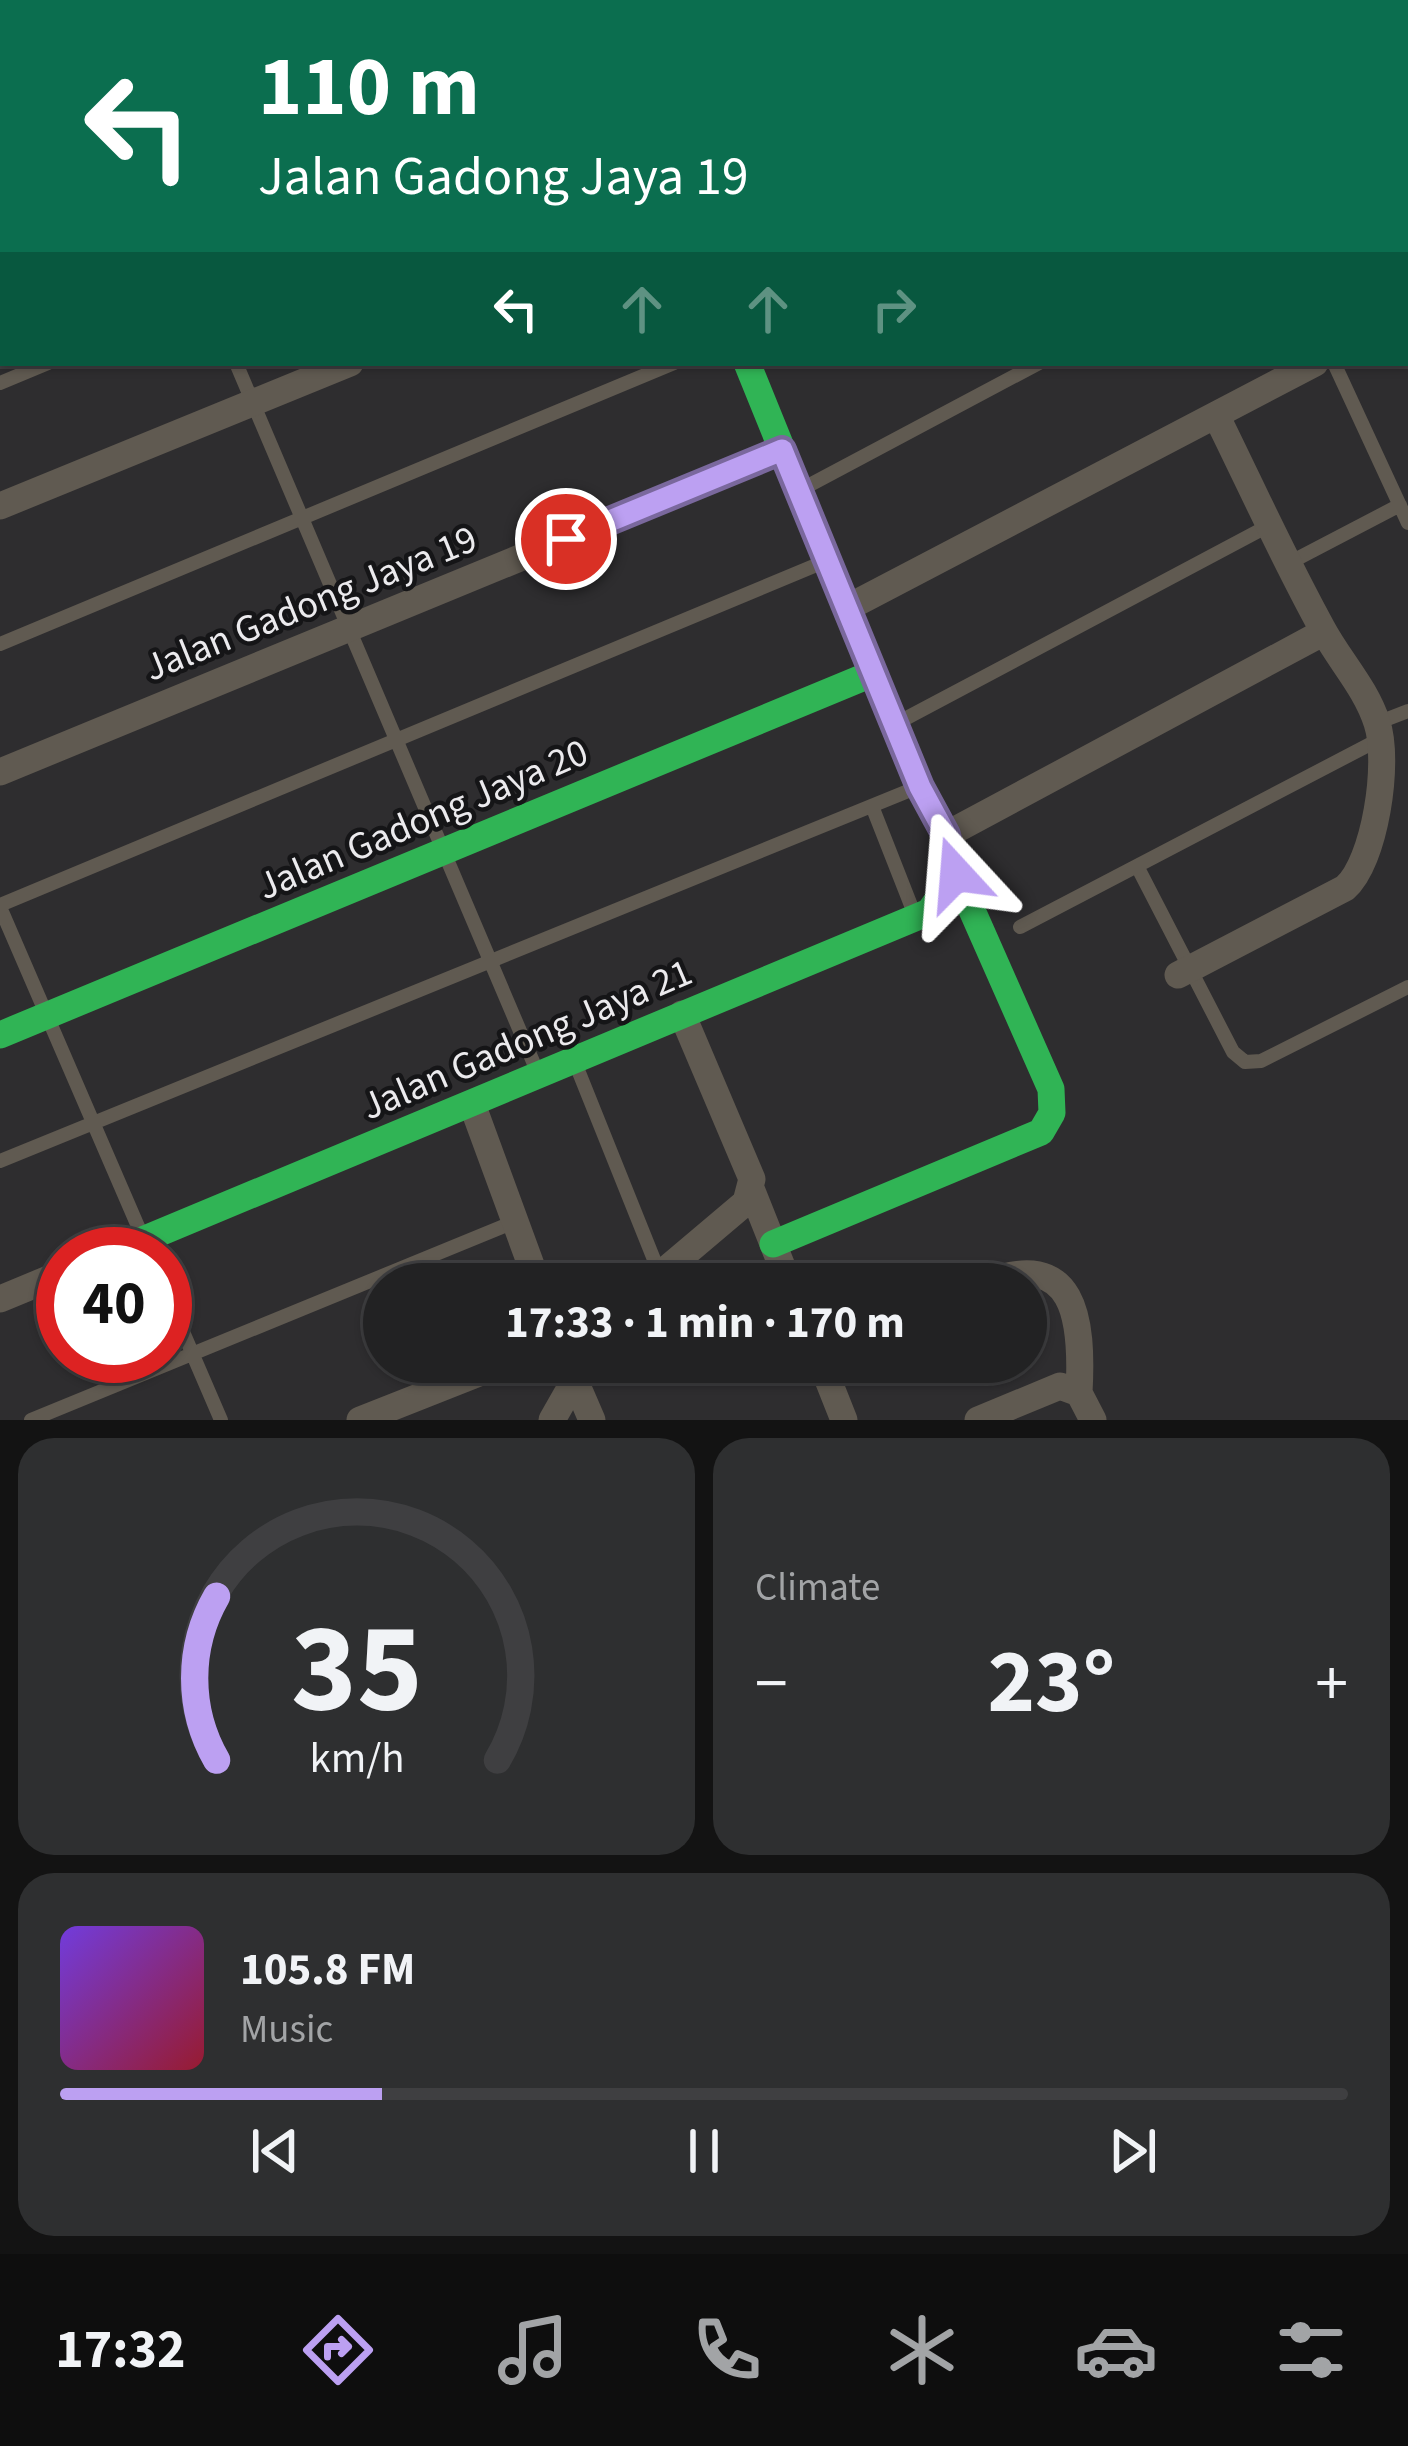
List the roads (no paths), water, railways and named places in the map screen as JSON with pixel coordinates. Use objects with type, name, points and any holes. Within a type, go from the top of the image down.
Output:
[{"type":"street","points":[[0,506],[343,366]]},
{"type":"street","points":[[750,366],[920,787],[946,835],[956,874],[1051,1089],[1052,1113],[1041,1132],[773,1244]]},
{"type":"street","points":[[847,608],[1309,366]]},
{"type":"street","points":[[1184,972],[1360,876],[1379,791],[1379,731],[1216,415]]},
{"type":"street","name":"Jalan Gadong Jaya 19","points":[[0,772],[782,450]]},
{"type":"street","points":[[946,835],[1324,632]]},
{"type":"street","name":"Jalan Gadong Jaya 20","points":[[0,1035],[874,674]]},
{"type":"street","name":"Jalan Gadong Jaya 21","points":[[192,1227],[539,1074],[916,918],[941,901],[956,874]]},
{"type":"street","points":[[682,1014],[752,1179],[752,1191],[781,1263]]},
{"type":"street","points":[[472,1104],[530,1263]]},
{"type":"street","points":[[672,1263],[746,1202],[752,1191]]},
{"type":"street","points":[[1047,1277],[1056,1281],[1071,1304],[1082,1347],[1079,1393],[1093,1420]]},
{"type":"street","points":[[0,1299],[36,1284]]},
{"type":"street","points":[[359,1420],[453,1383]]},
{"type":"street","points":[[552,1420],[569,1383]]},
{"type":"street","points":[[581,1383],[592,1420]]},
{"type":"street","points":[[829,1383],[844,1420]]},
{"type":"street","points":[[978,1420],[1060,1386],[1079,1393]]},
{"type":"lane","points":[[0,383],[41,366]]},
{"type":"lane","points":[[237,366],[539,1074]]},
{"type":"lane","points":[[0,644],[667,366]]},
{"type":"lane","points":[[799,490],[1033,366]]},
{"type":"lane","points":[[1335,366],[1408,523]]},
{"type":"lane","points":[[1289,563],[1400,505]]},
{"type":"lane","points":[[894,724],[1270,525]]},
{"type":"lane","points":[[138,1227],[0,906],[828,561]]},
{"type":"lane","points":[[1020,927],[1137,866],[1408,711]]},
{"type":"lane","points":[[0,1161],[920,787]]},
{"type":"lane","points":[[872,806],[916,918]]},
{"type":"lane","points":[[1137,866],[1184,972],[1233,1052],[1245,1062],[1261,1060],[1408,986]]},
{"type":"lane","points":[[575,1060],[649,1263]]},
{"type":"lane","points":[[31,1420],[514,1222]]},
{"type":"lane","points":[[193,1354],[221,1420]]}]
